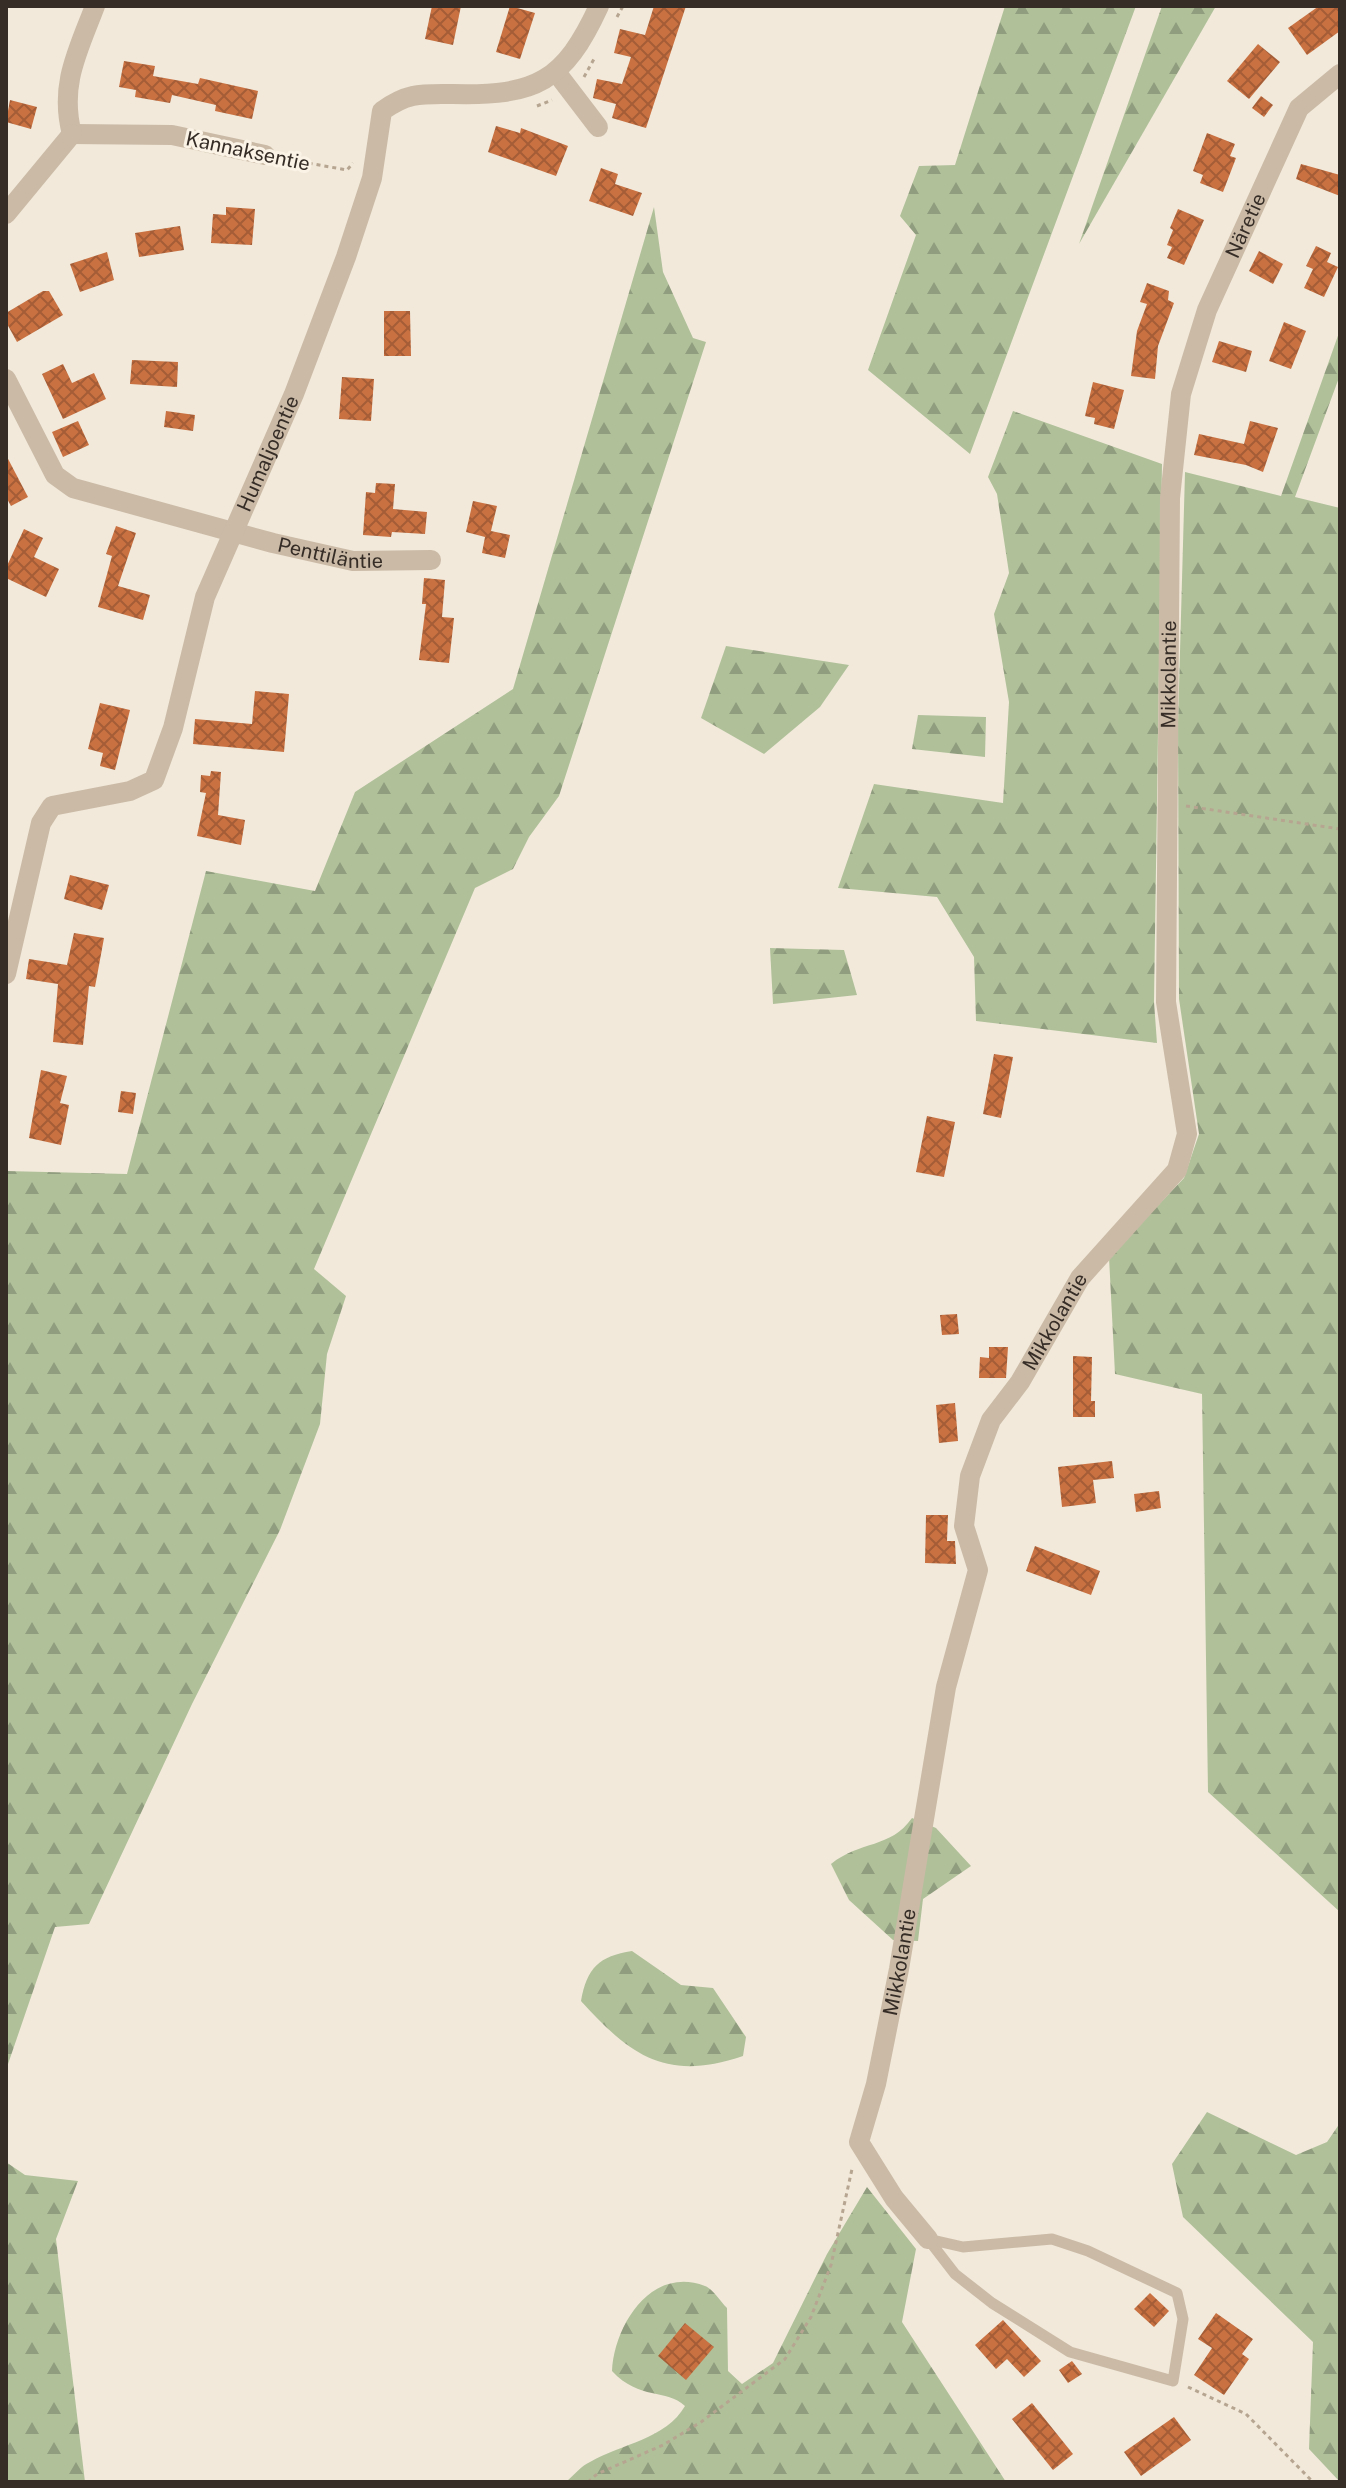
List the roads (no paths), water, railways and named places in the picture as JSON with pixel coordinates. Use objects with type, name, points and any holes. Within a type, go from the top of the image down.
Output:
[{"type":"street","points":[[6,214],[72,134],[65,109],[67,81],[95,6]]},
{"type":"street","name":"Humaljoentie","points":[[6,974],[41,823],[52,806],[130,791],[154,780],[173,728],[205,597],[294,394],[346,257],[372,178],[382,111],[402,96],[523,90],[556,72],[583,43],[598,7]]},
{"type":"street","points":[[556,72],[598,127]]},
{"type":"street","name":"Näretie","points":[[1181,394],[1207,310],[1299,108],[1340,74]]},
{"type":"street","name":"Kannaksentie","points":[[72,134],[172,135],[265,155]]},
{"type":"street","name":"Penttiläntie","points":[[6,379],[55,475],[73,488],[95,491],[166,515],[234,530],[273,543],[353,561],[431,560]]},
{"type":"street","name":"Mikkolantie","points":[[928,2239],[894,2198],[859,2142],[876,2084],[899,1969],[946,1687],[978,1570],[964,1526],[970,1476],[991,1420],[1020,1382],[1080,1278],[1177,1170],[1187,1134],[1166,1002],[1170,498],[1181,394]]},
{"type":"lane","points":[[928,2239],[963,2247],[1052,2239],[1088,2251],[1177,2293],[1183,2319],[1173,2381],[1070,2352],[992,2303],[955,2274],[928,2239]]}]
